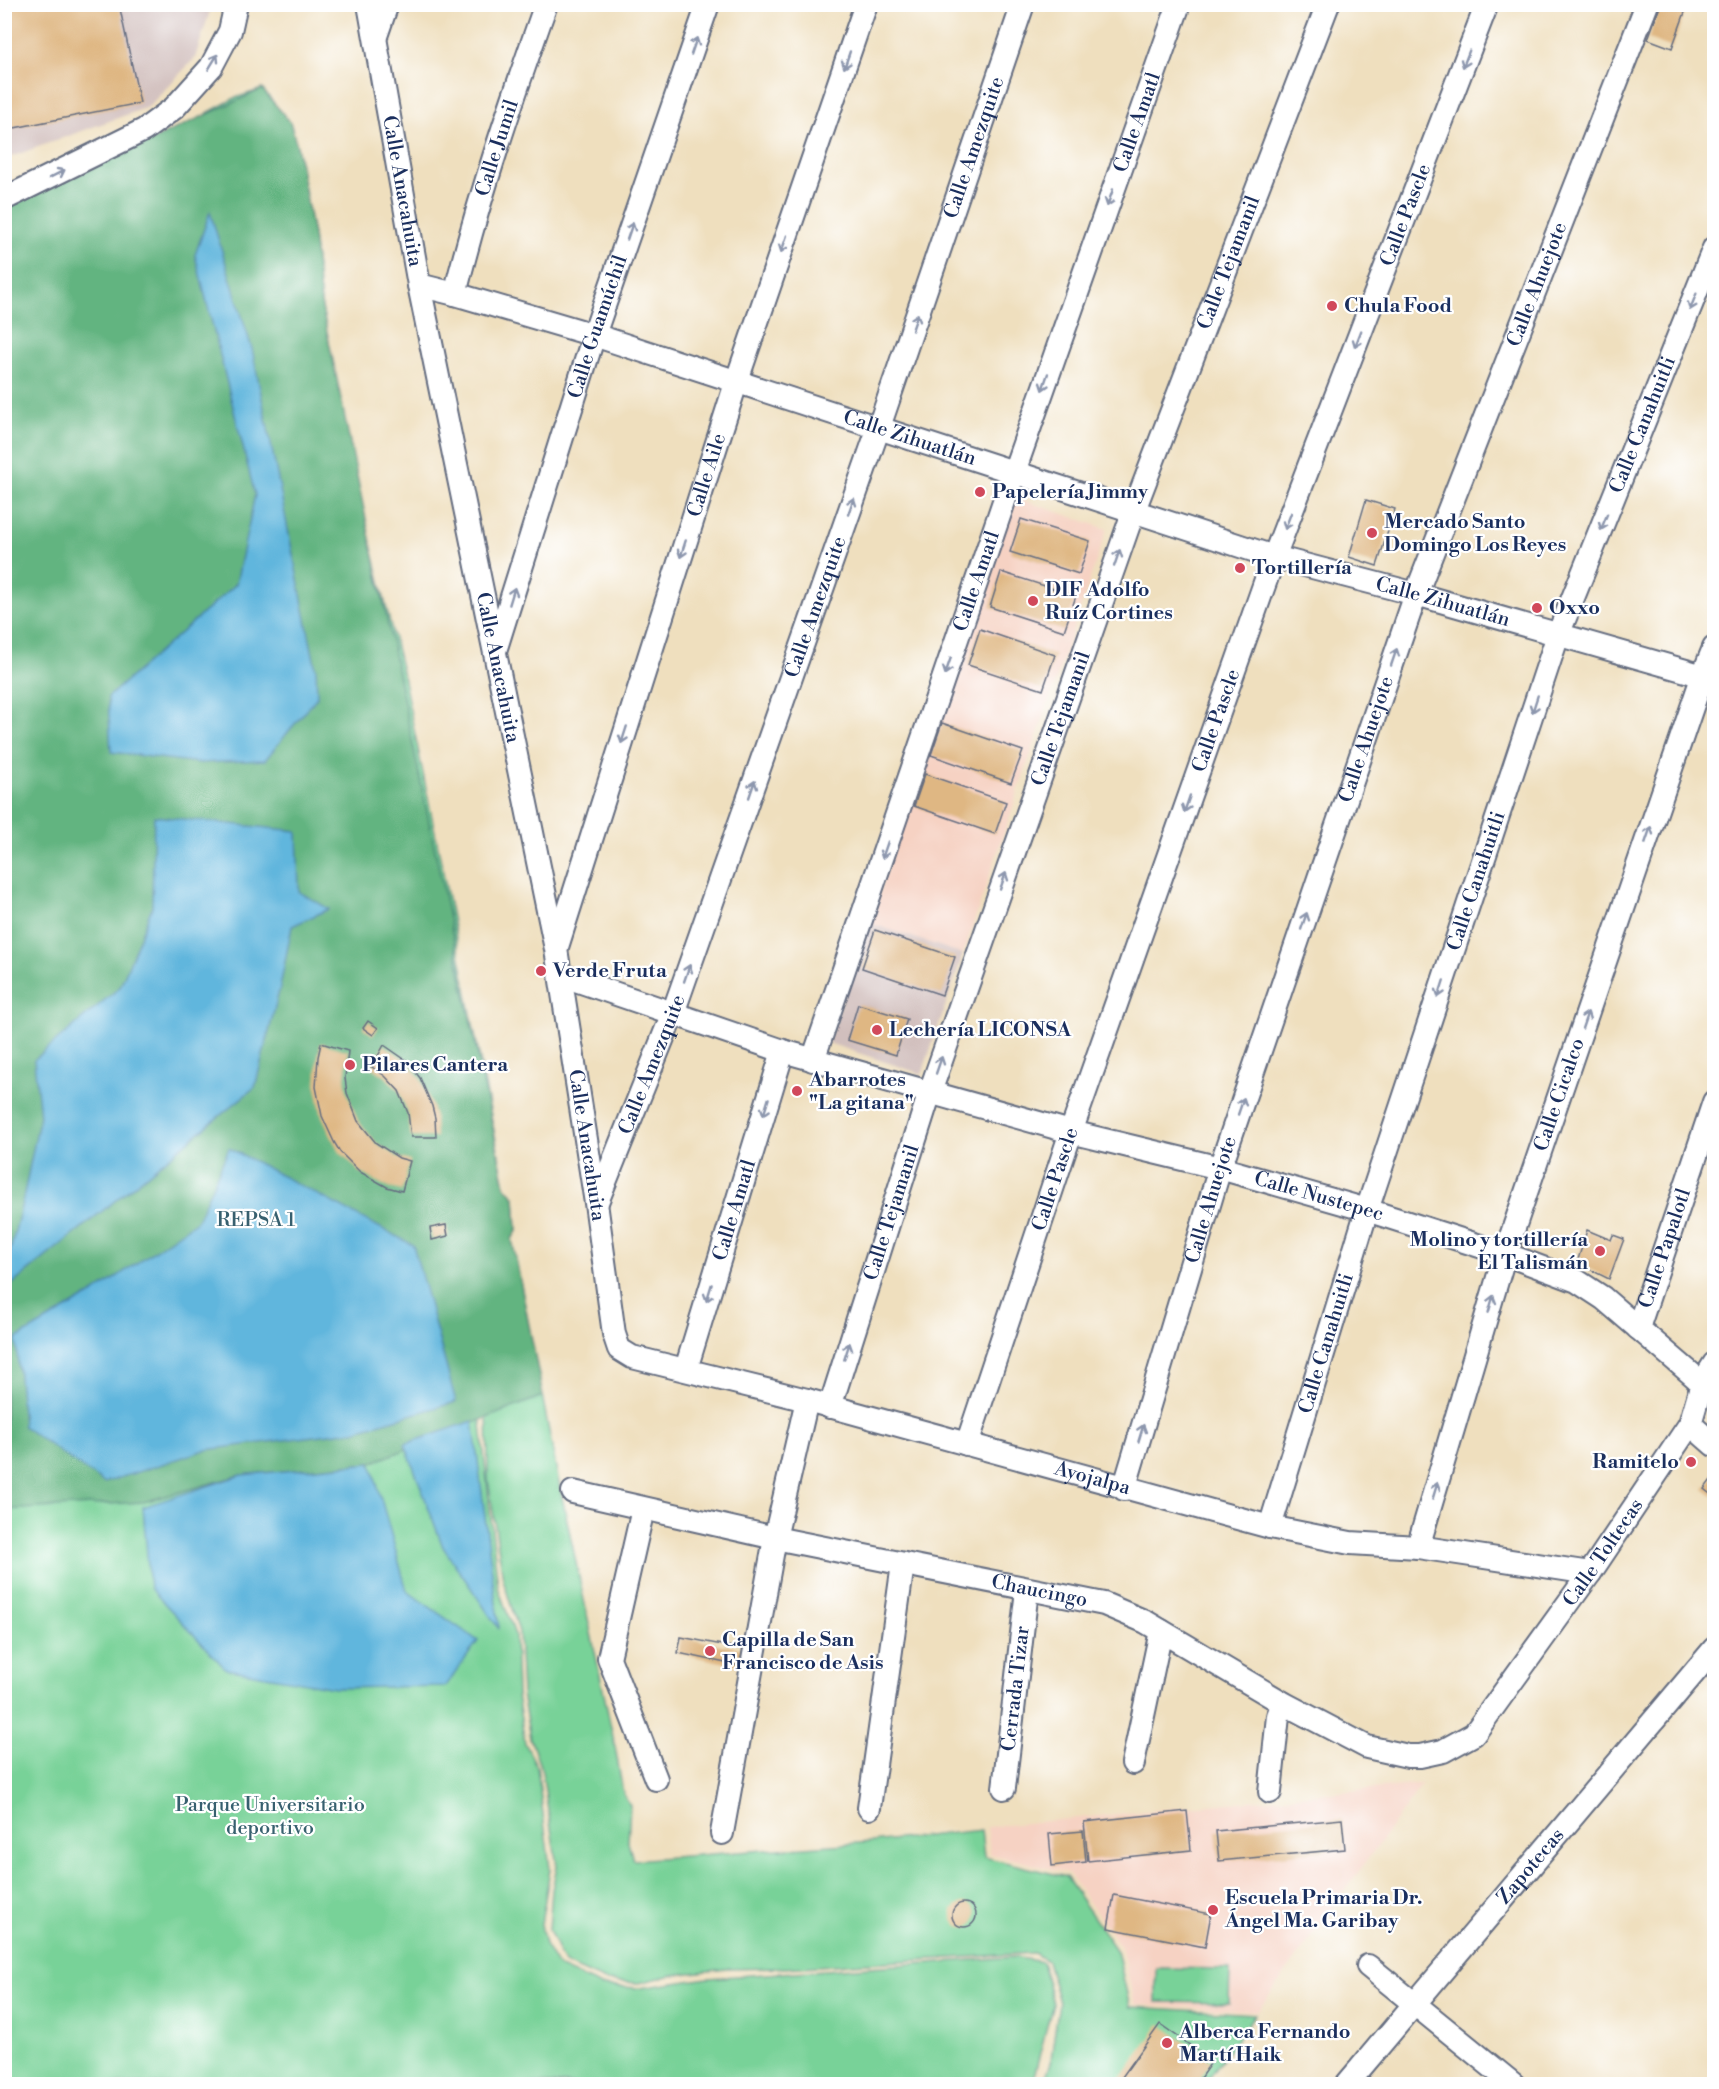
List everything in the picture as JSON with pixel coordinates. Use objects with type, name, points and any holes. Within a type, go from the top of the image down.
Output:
[{"type":"street","points":[[4,199],[144,130],[174,108],[211,67],[230,32],[236,4]]},
{"type":"street","name":"Calle Anacahuita","points":[[369,4],[419,285],[561,975],[614,1334]]},
{"type":"street","points":[[376,36],[387,4]]},
{"type":"street","name":"Calle Jumil","points":[[455,294],[464,257],[513,97],[546,4]]},
{"type":"street","name":"Calle Guamúchil","points":[[495,652],[594,336],[708,4]]},
{"type":"street","name":"Calle Aile","points":[[556,949],[736,383],[866,4]]},
{"type":"street","name":"Calle Amezquite","points":[[596,1203],[673,1013],[879,427],[1023,4]]},
{"type":"street","name":"Calle Amatl","points":[[813,1060],[1014,472],[1179,4]]},
{"type":"street","name":"Calle Tejamanil","points":[[830,1407],[930,1092],[1134,510],[1328,4]]},
{"type":"street","name":"Calle Pascle","points":[[967,1444],[1071,1132],[1274,556],[1487,4]]},
{"type":"street","name":"Calle Ahuejote","points":[[1124,1489],[1220,1168],[1416,594],[1647,4]]},
{"type":"street","name":"Calle Canahuitli","points":[[1270,1527],[1367,1210],[1558,635],[1714,248]]},
{"type":"street","name":"Calle Zihuatlán","points":[[419,285],[594,336],[1274,556],[1709,677]]},
{"type":"street","name":"Calle Cicalco","points":[[1418,1547],[1505,1254],[1709,677],[1714,648]]},
{"type":"street","name":"Calle Nustepec","points":[[561,975],[813,1060],[1071,1132],[1220,1168],[1367,1210],[1505,1254],[1577,1281],[1603,1298],[1638,1328],[1708,1374]]},
{"type":"street","name":"Calle Amatl","points":[[686,1369],[783,1051]]},
{"type":"street","name":"Calle Papalotl","points":[[1638,1328],[1714,1102]]},
{"type":"street","name":"Ayojalpa","points":[[614,1334],[619,1349],[632,1357],[807,1400],[1124,1489],[1270,1527],[1350,1543],[1418,1547],[1590,1573]]},
{"type":"street","name":"Calle Toltecas","points":[[1474,1734],[1590,1573],[1690,1424],[1708,1374]]},
{"type":"street","points":[[722,1833],[775,1538],[807,1400]]},
{"type":"street","points":[[1690,1424],[1714,1445]]},
{"type":"street","name":"Chaucingo","points":[[573,1492],[775,1538],[1104,1604],[1146,1622],[1283,1703],[1367,1747],[1387,1753],[1420,1756],[1443,1751],[1474,1734]]},
{"type":"street","points":[[643,1509],[609,1658],[656,1779]]},
{"type":"street","points":[[869,1808],[903,1564]]},
{"type":"street","name":"Cerrada Tizar","points":[[1004,1788],[1027,1590]]},
{"type":"street","points":[[1133,1763],[1161,1631]]},
{"type":"street","name":"Zapotecas","points":[[1347,2085],[1714,1649]]},
{"type":"street","points":[[1270,1792],[1278,1716],[1283,1703]]},
{"type":"street","points":[[1368,1966],[1513,2085]]},
{"type":"shaded area","points":[[5,5],[212,5],[195,58],[148,107],[5,159]]},
{"type":"shaded area","points":[[1014,497],[1107,529],[963,954],[869,923]]},
{"type":"shaded area","points":[[869,923],[963,954],[922,1074],[828,1043]]},
{"type":"shaded area","name":"Escuela Primaria Dr. Ángel Ma. Garibay","points":[[1422,1784],[1258,2011],[1135,2005],[1121,1947],[1068,1873],[990,1854],[987,1827]]},
{"type":"green space","points":[[262,89],[290,122],[297,146],[313,235],[321,303],[362,507],[403,676],[505,1186],[515,1197],[517,1231],[512,1239],[558,1478],[623,1793],[630,1805],[628,1842],[633,1860],[872,1842],[981,1830],[984,1857],[1066,1877],[1117,1951],[1130,2007],[1255,2014],[1205,2084],[1043,2084],[1051,2059],[1059,2002],[1047,1961],[1034,1953],[784,1968],[727,1969],[672,1975],[639,1983],[605,1981],[564,1963],[549,1930],[552,1890],[557,1866],[542,1772],[530,1738],[522,1694],[519,1632],[503,1579],[488,1479],[487,1392],[185,153],[207,113],[235,98]]},
{"type":"green space","name":"REPSA 1","points":[[262,89],[290,122],[297,146],[313,235],[321,303],[505,1186],[515,1197],[517,1231],[512,1239],[543,1396],[371,1463],[241,1475],[144,1502],[5,1510],[4,208]]},
{"type":"green space","name":"Parque Universitario deportivo","points":[[480,1415],[498,1587],[515,1635],[517,1695],[525,1743],[537,1767],[550,1869],[541,1924],[545,1945],[558,1967],[601,1986],[640,1988],[708,1978],[1014,1957],[1042,1962],[1053,2003],[1032,2084],[5,2084],[4,1461],[241,1472]]},
{"type":"green space","points":[[1156,1968],[1230,1969],[1229,2003],[1156,2002]]},
{"type":"water","points":[[210,212],[252,349],[316,670],[317,697],[265,760],[200,763],[111,752],[108,697],[236,584],[255,495],[195,255]]},
{"type":"water","points":[[154,816],[297,831],[299,892],[329,909],[292,926],[280,987],[255,1087],[5,1290],[5,1272],[40,1116],[34,1060],[120,987],[152,907]]},
{"type":"water","points":[[229,1148],[413,1245],[456,1402],[353,1431],[205,1450],[104,1483],[23,1426],[16,1339],[95,1292],[197,1221]]},
{"type":"water","points":[[473,1421],[499,1629],[443,1547],[405,1444]]},
{"type":"water","points":[[371,1463],[407,1591],[478,1641],[446,1686],[335,1688],[226,1669],[150,1588],[143,1507],[241,1475]]},
{"type":"building","points":[[4,4],[119,4],[140,103],[4,130]]},
{"type":"building","points":[[1610,4],[1634,4],[1632,10]]},
{"type":"building","points":[[1661,4],[1688,4],[1672,48],[1648,39]]},
{"type":"building","name":"Mercado Santo Domingo Los Reyes","points":[[1366,500],[1395,509],[1377,566],[1349,557]]},
{"type":"building","points":[[1021,519],[1090,541],[1079,574],[1010,552]]},
{"type":"building","name":"DIF Adolfo Ruíz Cortines","points":[[1001,572],[1076,596],[1064,631],[990,607]]},
{"type":"building","points":[[980,629],[1055,655],[1043,690],[968,665]]},
{"type":"building","points":[[942,723],[1023,751],[1011,783],[931,755]]},
{"type":"building","points":[[925,774],[1006,802],[995,834],[914,806]]},
{"type":"building","points":[[875,930],[955,957],[942,995],[862,968]]},
{"type":"building","name":"Lechería LICONSA","points":[[858,1004],[907,1019],[896,1055],[847,1040]]},
{"type":"building","points":[[368,1021],[378,1028],[373,1035],[363,1028]]},
{"type":"building","points":[[321,1043],[348,1051],[345,1078],[347,1093],[358,1121],[376,1143],[399,1158],[410,1161],[402,1191],[387,1187],[360,1172],[340,1152],[334,1142],[322,1116],[316,1087]]},
{"type":"building","points":[[384,1045],[407,1061],[420,1078],[432,1106],[436,1137],[411,1137],[408,1113],[399,1091],[385,1076],[372,1067]]},
{"type":"building","points":[[446,1225],[448,1236],[432,1240],[430,1228]]},
{"type":"building","name":"Molino y tortillería El Talismán","points":[[1587,1230],[1611,1240],[1613,1235],[1624,1239],[1609,1279],[1577,1263]]},
{"type":"building","points":[[1714,1476],[1714,1497],[1704,1489]]},
{"type":"building","name":"Capilla de San Francisco de Asis","points":[[681,1637],[743,1649],[740,1666],[678,1653]]},
{"type":"building","points":[[1187,1811],[1191,1850],[1088,1861],[1084,1822]]},
{"type":"building","points":[[1342,1819],[1345,1849],[1219,1861],[1216,1831]]},
{"type":"building","points":[[1083,1831],[1086,1862],[1052,1866],[1049,1834]]},
{"type":"building","points":[[1114,1895],[1211,1914],[1205,1947],[1108,1928]]},
{"type":"building","points":[[964,1903],[969,1904],[975,1910],[975,1920],[969,1926],[964,1927],[959,1926],[953,1920],[952,1915],[953,1910],[959,1904]]},
{"type":"building","name":"Alberca Fernando Martí Haik","points":[[1160,2024],[1212,2061],[1196,2084],[1117,2084]]},
{"type":"place","name":"Chula Food","points":[[1332,306]]},
{"type":"place","name":"Papelería Jimmy","points":[[980,492]]},
{"type":"place","name":"Mercado Santo Domingo Los Reyes","points":[[1372,533]]},
{"type":"place","name":"Tortillería","points":[[1240,568]]},
{"type":"place","name":"DIF Adolfo Ruíz Cortines","points":[[1033,601]]},
{"type":"place","name":"Oxxo","points":[[1537,608]]},
{"type":"place","name":"Verde Fruta","points":[[541,971]]},
{"type":"place","name":"Lechería LICONSA","points":[[877,1030]]},
{"type":"place","name":"Pilares Cantera","points":[[350,1065]]},
{"type":"place","name":"Abarrotes \"La gitana\"","points":[[797,1091]]},
{"type":"place","name":"Molino y tortillería El Talismán","points":[[1600,1251]]},
{"type":"place","name":"Ramitelo","points":[[1691,1462]]},
{"type":"place","name":"Capilla de San Francisco de Asis","points":[[710,1651]]},
{"type":"place","name":"Escuela Primaria Dr. Ángel Ma. Garibay","points":[[1213,1910]]},
{"type":"place","name":"Alberca Fernando Martí Haik","points":[[1167,2043]]}]
